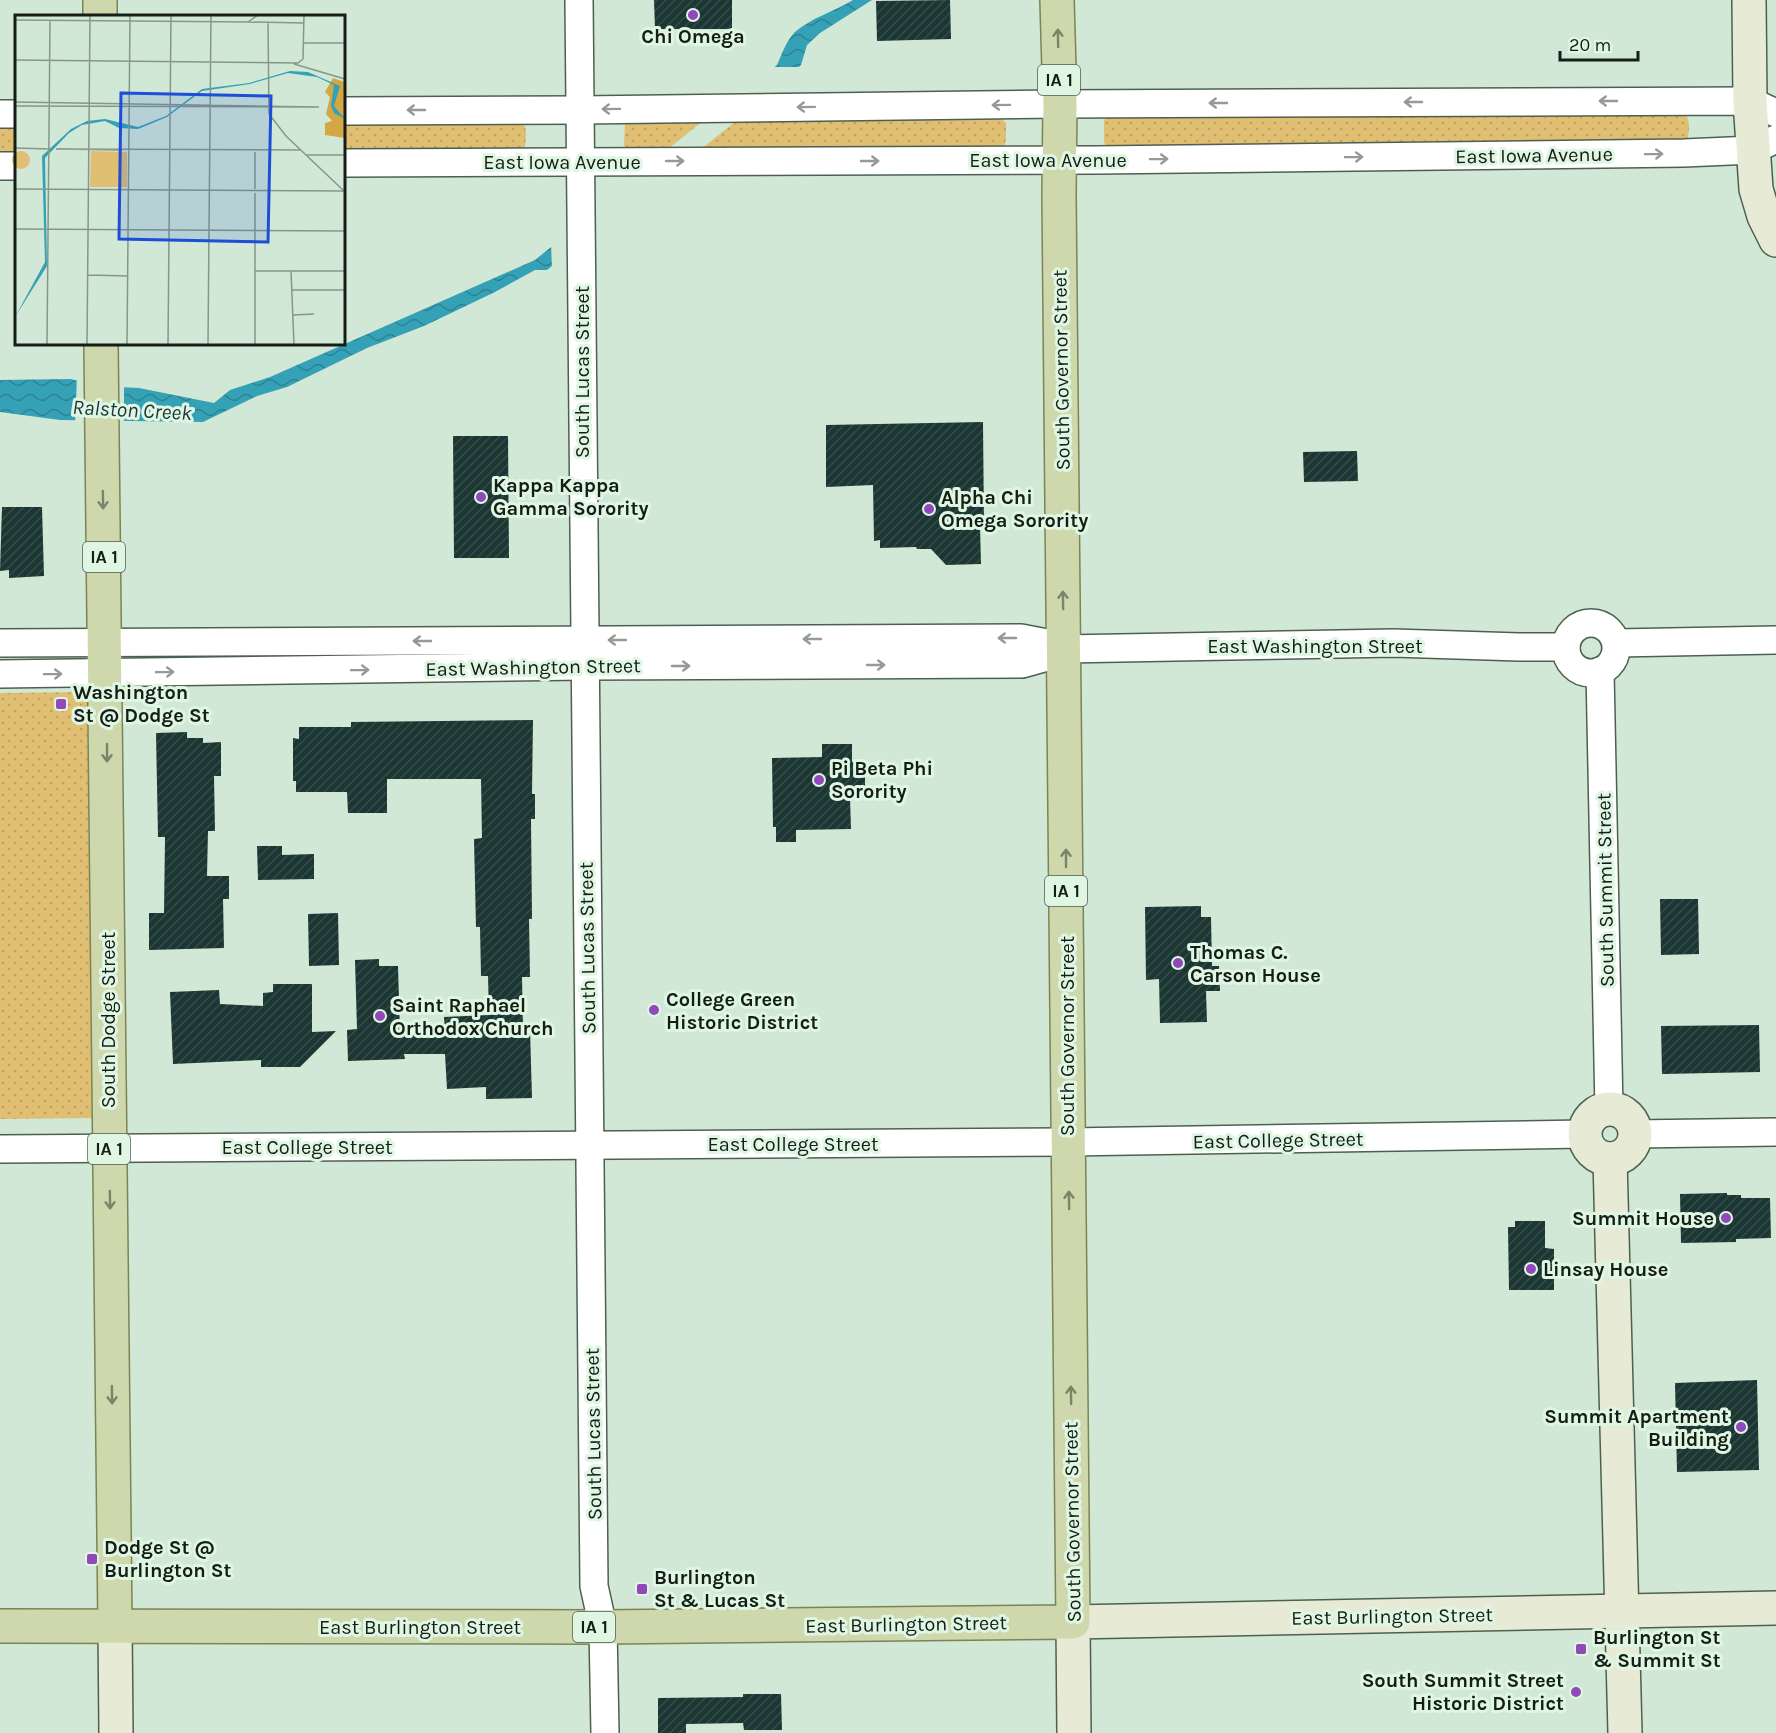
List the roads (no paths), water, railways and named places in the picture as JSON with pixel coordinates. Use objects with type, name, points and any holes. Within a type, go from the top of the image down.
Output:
[{"type":"main road","name":"IA 1","points":[[1058,0],[1060,104],[1058,160]]},
{"type":"main road","name":"South Governor Street","points":[[1058,160],[1073,1622]]},
{"type":"main road","name":"South Dodge Street","points":[[101,359],[115,1625]]},
{"type":"main road","name":"East Burlington Street","points":[[0,1626],[603,1627],[1073,1622]]},
{"type":"street","name":"South Lucas Street","points":[[579,0],[594,1586],[603,1627],[605,1733]]},
{"type":"street","points":[[1749,0],[1763,107],[1765,145],[1756,189],[1764,216],[1776,240]]},
{"type":"street","points":[[345,111],[1060,104],[1763,107]]},
{"type":"street","name":"East Iowa Avenue","points":[[345,163],[1058,160],[1684,153],[1765,145]]},
{"type":"street","points":[[1592,622],[1608,628],[1616,643],[1617,650],[1612,662],[1600,671],[1585,672],[1578,669],[1568,657],[1566,647],[1570,633],[1576,627],[1592,622]]},
{"type":"street","name":"East Washington Street","points":[[0,674],[106,659],[584,653],[1021,638],[1064,649],[1394,644],[1566,647]]},
{"type":"street","points":[[1616,643],[1776,640]]},
{"type":"street","name":"East Washington Street","points":[[0,644],[106,659]]},
{"type":"street","name":"South Summit Street","points":[[1600,671],[1609,1110]]},
{"type":"street","points":[[1609,1110],[1619,1111],[1626,1116],[1631,1122],[1634,1134],[1631,1147],[1618,1157],[1610,1159],[1601,1157],[1588,1148],[1585,1134],[1586,1125],[1591,1118],[1597,1113],[1609,1110]]},
{"type":"street","points":[[1634,1134],[1776,1132]]},
{"type":"street","name":"East College Street","points":[[0,1149],[1068,1142],[1585,1134]]},
{"type":"street","points":[[1610,1159],[1625,1733]]},
{"type":"street","name":"East Burlington Street","points":[[1073,1622],[1776,1608]]},
{"type":"street","name":"South Governor Street","points":[[1073,1622],[1074,1733]]},
{"type":"street","name":"South Dodge Street","points":[[115,1625],[116,1733]]},
{"type":"water","name":"Ralston Creek","points":[[853,0],[872,0],[820,33],[807,45],[801,65],[547,270],[535,270],[424,326],[367,348],[287,387],[257,396],[203,422],[60,420],[0,412],[0,380],[71,379],[97,386],[139,388],[214,403],[230,390],[270,377],[535,260],[777,65],[792,36],[808,23]]},
{"type":"place","name":"Chi Omega","points":[[693,15]]},
{"type":"place","name":"Kappa Kappa Gamma Sorority","points":[[481,497]]},
{"type":"place","name":"Alpha Chi Omega Sorority","points":[[929,509]]},
{"type":"place","name":"Washington St @ Dodge St","points":[[61,704]]},
{"type":"place","name":"Pi Beta Phi Sorority","points":[[819,780]]},
{"type":"place","name":"Thomas C. Carson House","points":[[1178,963]]},
{"type":"place","name":"College Green Historic District","points":[[654,1010]]},
{"type":"place","name":"Saint Raphael Orthodox Church","points":[[380,1016]]},
{"type":"place","name":"Summit House","points":[[1726,1218]]},
{"type":"place","name":"Linsay House","points":[[1531,1269]]},
{"type":"place","name":"Summit Apartment Building","points":[[1741,1427]]},
{"type":"place","name":"Dodge St @ Burlington St","points":[[92,1559]]},
{"type":"place","name":"Burlington St & Lucas St","points":[[642,1589]]},
{"type":"place","name":"Burlington St & Summit St","points":[[1581,1649]]},
{"type":"place","name":"South Summit Street Historic District","points":[[1576,1692]]}]
